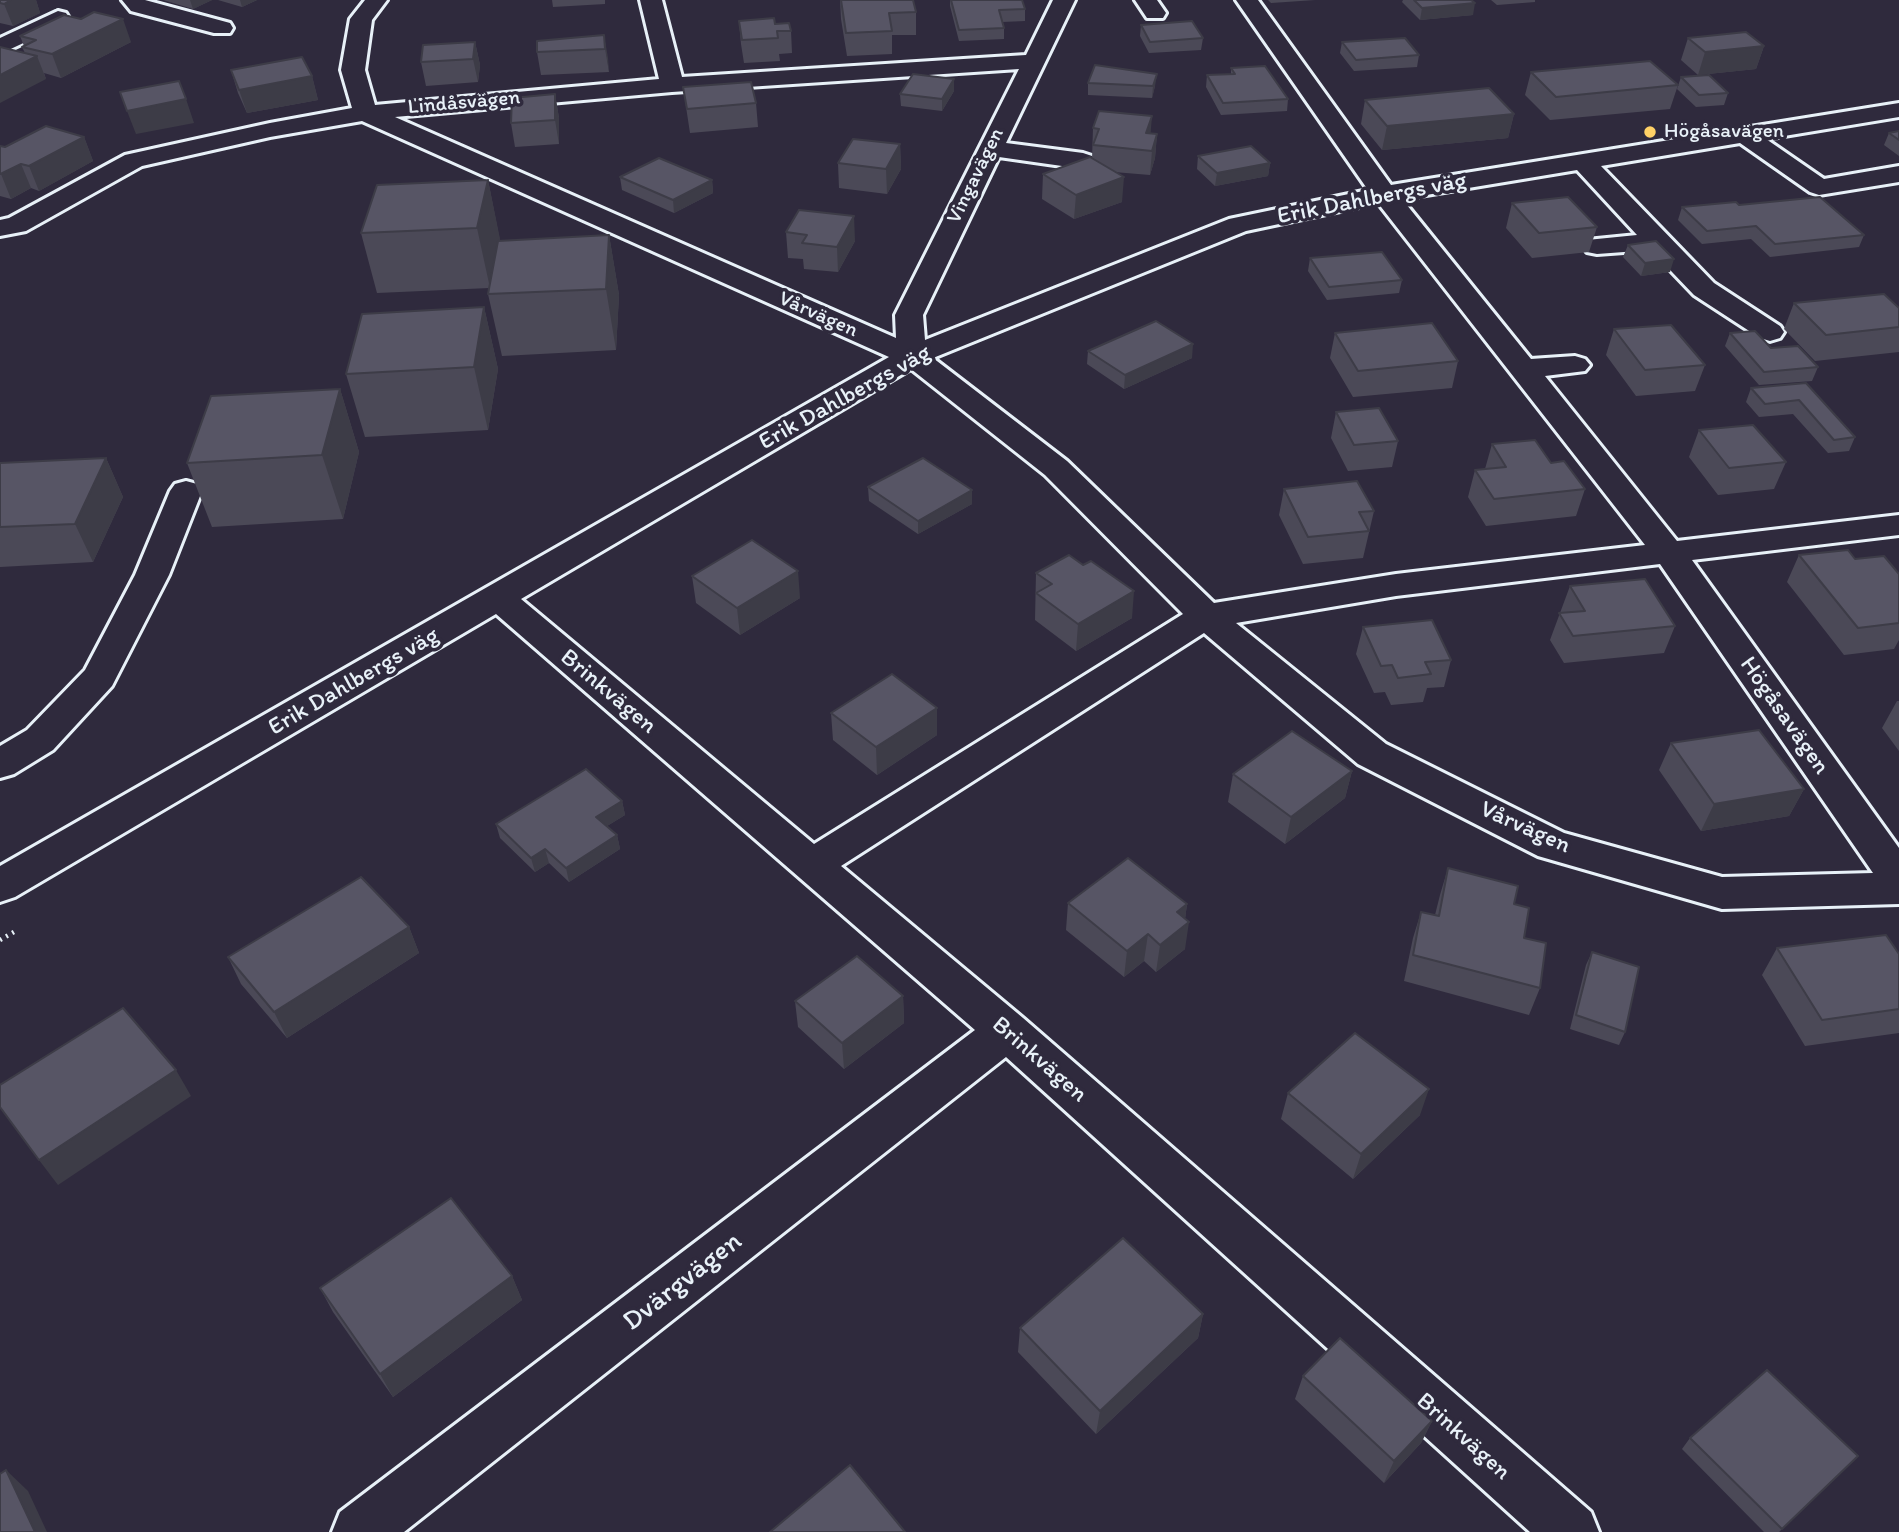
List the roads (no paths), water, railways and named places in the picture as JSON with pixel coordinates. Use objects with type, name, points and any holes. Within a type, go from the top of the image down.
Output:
[{"type":"street","points":[[133,0],[139,6],[222,28]]},
{"type":"street","points":[[365,113],[353,70],[361,19],[376,0]]},
{"type":"street","points":[[651,0],[672,85]]},
{"type":"street","name":"Vingavägen","points":[[912,356],[909,315],[1064,0]]},
{"type":"street","name":"Högåsavägen","points":[[1247,0],[1384,194],[1669,553],[1899,879]]},
{"type":"street","points":[[0,47],[58,18]]},
{"type":"street","name":"Lindåsvägen","points":[[0,228],[17,225],[134,160],[270,130],[365,113],[672,85],[1032,61]]},
{"type":"street","name":"Erik Dahlbergs väg","points":[[0,886],[912,356],[1238,225],[1384,194],[1899,110]]},
{"type":"street","name":"Vårvägen","points":[[365,113],[912,356],[1056,468],[1206,616],[1372,754],[1552,845],[1722,893],[1899,888]]},
{"type":"street","points":[[1744,135],[1819,187],[1899,174]]},
{"type":"street","points":[[990,148],[1083,161]]},
{"type":"street","points":[[1583,162],[1704,289],[1770,332]]},
{"type":"street","points":[[1597,246],[1658,240]]},
{"type":"street","points":[[1523,369],[1575,365]]},
{"type":"street","points":[[0,764],[40,740],[99,677],[152,575],[186,491]]},
{"type":"street","points":[[812,865],[1206,616],[1396,585],[1899,525]]},
{"type":"street","name":"Brinkvägen","points":[[499,598],[1007,1031],[1571,1532]]},
{"type":"street","name":"Dvärgvägen","points":[[359,1532],[1007,1031]]},
{"type":"place","name":"Högåsavägen","points":[[1650,132]]}]
